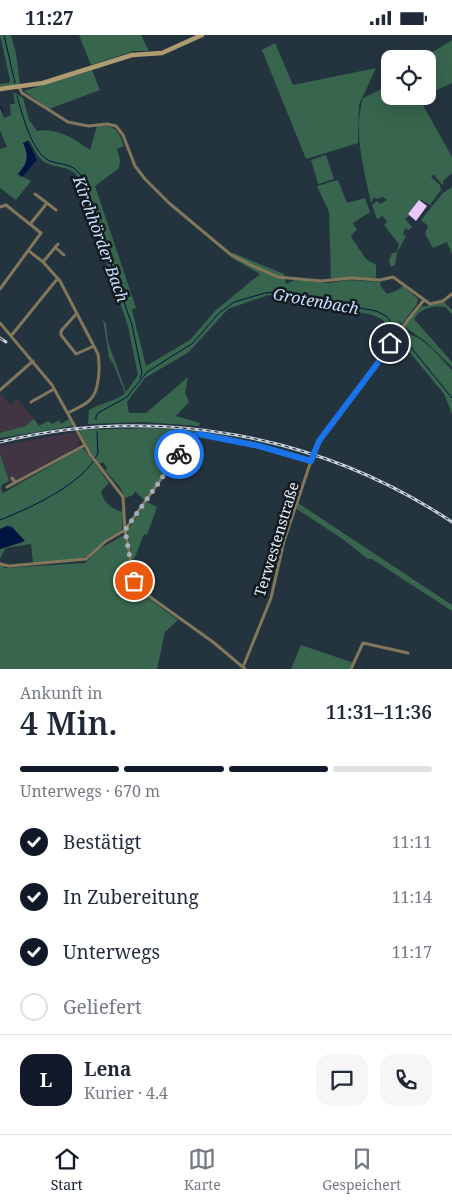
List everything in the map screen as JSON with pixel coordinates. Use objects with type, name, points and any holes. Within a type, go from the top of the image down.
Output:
[{"type":"street","points":[[0,89],[43,83],[132,55],[162,53],[202,35]]},
{"type":"street","points":[[19,87],[22,93],[68,122],[88,126],[108,123],[118,127],[123,135],[133,163],[145,179],[169,203],[230,254],[246,263],[283,278],[324,281],[351,279],[381,280],[393,277],[424,301],[431,304],[440,302],[452,294]]},
{"type":"street","points":[[35,194],[56,210]]},
{"type":"street","points":[[31,223],[47,203]]},
{"type":"street","points":[[0,289],[41,233],[31,223],[2,206]]},
{"type":"street","points":[[43,262],[56,246],[64,255]]},
{"type":"street","points":[[29,251],[58,278],[94,346],[99,363],[94,394],[89,402],[68,413]]},
{"type":"street","points":[[11,337],[58,278]]},
{"type":"street","name":"Terwestenstraße","points":[[244,668],[271,598],[284,541],[316,446],[397,334],[424,301]]},
{"type":"street","points":[[77,313],[62,330],[61,335],[76,354],[94,346]]},
{"type":"street","points":[[0,323],[54,389],[90,454],[123,497],[125,530],[133,574],[139,589],[213,642],[244,668]]},
{"type":"street","points":[[0,390],[33,361]]},
{"type":"street","points":[[32,402],[54,389]]},
{"type":"street","points":[[0,564],[9,566],[86,559],[106,541],[125,530],[187,442],[195,435],[239,442],[295,455],[311,461]]},
{"type":"street","points":[[7,487],[85,445]]},
{"type":"street","points":[[12,478],[15,482]]},
{"type":"street","points":[[352,669],[363,643],[408,653]]},
{"type":"shaded area","points":[[0,393],[10,405],[17,399],[34,419],[25,426],[0,433]]},
{"type":"shaded area","points":[[76,432],[80,440],[78,446],[10,484],[0,454],[0,446]]},
{"type":"green space","points":[[0,35],[11,35],[16,54],[20,85],[0,87],[0,84],[9,83],[10,80]]},
{"type":"green space","points":[[79,35],[141,35],[149,51],[134,51],[91,65]]},
{"type":"green space","points":[[452,40],[452,83],[436,90],[436,50]]},
{"type":"green space","points":[[275,43],[293,85],[376,68],[359,105],[358,143],[306,159],[262,50]]},
{"type":"green space","points":[[92,70],[100,90],[49,109],[24,91]]},
{"type":"green space","points":[[381,89],[381,105],[423,105],[452,157],[452,173],[443,181],[443,185],[434,174],[431,177],[440,185],[441,190],[430,205],[416,197],[421,200],[405,219],[412,227],[409,230],[405,228],[403,234],[406,236],[397,253],[395,265],[391,267],[389,261],[392,253],[397,252],[399,244],[384,225],[387,222],[383,216],[377,219],[372,205],[377,201],[380,204],[387,200],[383,197],[376,199],[374,197],[371,203],[359,138],[360,111],[363,98]]},
{"type":"green space","points":[[13,92],[23,98],[29,120],[37,131],[58,132],[72,138],[90,150],[97,126],[112,127],[120,136],[124,146],[117,149],[120,160],[119,168],[95,186],[136,308],[132,310],[146,366],[190,340],[215,311],[260,274],[230,257],[233,253],[284,274],[286,284],[295,280],[328,283],[349,280],[381,282],[380,285],[387,294],[403,286],[418,299],[417,304],[402,324],[399,321],[401,326],[392,336],[383,320],[373,315],[268,295],[228,309],[189,352],[145,378],[127,402],[129,413],[146,413],[188,377],[185,393],[189,402],[176,416],[200,423],[199,426],[144,422],[88,424],[89,410],[125,393],[113,363],[109,358],[103,319],[106,324],[108,342],[126,392],[138,375],[128,326],[76,174],[43,161],[29,140],[24,143],[27,152],[26,163],[18,174],[31,181],[16,200],[0,188],[0,149],[7,147],[0,130],[0,108],[4,118],[11,115],[10,104],[15,104]]},
{"type":"green space","points":[[326,155],[334,179],[318,184],[311,160]]},
{"type":"green space","points":[[338,180],[347,203],[365,198],[370,212],[353,223],[357,230],[351,237],[366,259],[376,265],[376,278],[331,278],[329,212],[317,186]]},
{"type":"green space","points":[[452,187],[452,254],[447,242],[433,248],[425,234],[428,226],[421,220],[442,194]]},
{"type":"green space","points":[[444,302],[452,310],[452,314],[445,307],[436,306],[423,310],[414,319],[452,362],[452,367],[425,341],[405,327],[406,323],[421,307]]},
{"type":"green space","points":[[403,330],[407,334],[426,343],[452,370],[452,414],[444,394],[397,337]]},
{"type":"green space","points":[[34,419],[39,426],[48,421],[53,424],[59,420],[61,424],[69,419],[73,426],[0,438],[0,433],[25,426]]},
{"type":"green space","points":[[154,428],[196,431],[144,500],[135,491],[133,495],[125,498],[120,487],[105,470],[107,468],[103,462],[100,464],[90,451],[79,430]]},
{"type":"green space","points":[[82,448],[109,483],[101,491],[109,505],[123,512],[122,530],[109,537],[86,557],[81,559],[33,563],[31,544],[6,548],[0,558],[0,549],[23,542],[12,527],[7,526],[0,529],[0,454],[9,481],[2,485],[3,493]]},
{"type":"green space","points":[[147,502],[157,507],[147,535],[144,534],[134,560],[132,559],[127,531]]},
{"type":"green space","points":[[298,503],[452,605],[452,611],[372,559],[368,559],[344,540],[297,509]]},
{"type":"green space","points":[[124,535],[133,580],[137,590],[178,620],[165,632],[157,669],[0,669],[0,561],[4,568],[85,563],[99,549]]},
{"type":"green space","points":[[301,645],[354,663],[352,669],[291,669]]},
{"type":"water","points":[[28,141],[37,160],[22,177],[18,174],[24,166],[26,159],[23,143]]},
{"type":"water","points":[[7,526],[12,527],[25,541],[0,549],[0,529]]},
{"type":"building","points":[[419,200],[427,206],[416,221],[408,214]]},
{"type":"waterway","name":"Kirchhörder Bach","points":[[4,35],[15,83]]},
{"type":"waterway","name":"Kirchhörder Bach","points":[[17,96],[29,132],[38,150],[50,161],[70,166],[80,174],[132,325],[142,373],[140,378]]},
{"type":"waterway","points":[[0,106],[3,112]]},
{"type":"waterway","name":"Grotenbach","points":[[96,420],[98,413],[127,397],[147,372],[193,343],[219,313],[234,302],[265,293],[277,292],[376,311],[386,316],[398,331]]},
{"type":"waterway","name":"Grotenbach","points":[[400,334],[452,398]]},
{"type":"waterway","points":[[0,520],[55,494],[81,475],[98,453],[97,432]]},
{"type":"railway","points":[[0,338],[6,342]]},
{"type":"railway","points":[[0,442],[58,431],[117,426],[176,427],[234,435],[292,448],[347,467],[401,492],[452,522]]},
{"type":"way so far","points":[[134,581],[125,530],[179,454]]},
{"type":"route","points":[[179,454],[191,437],[198,434],[230,439],[295,455],[311,461],[319,441],[377,364],[390,343]]}]
